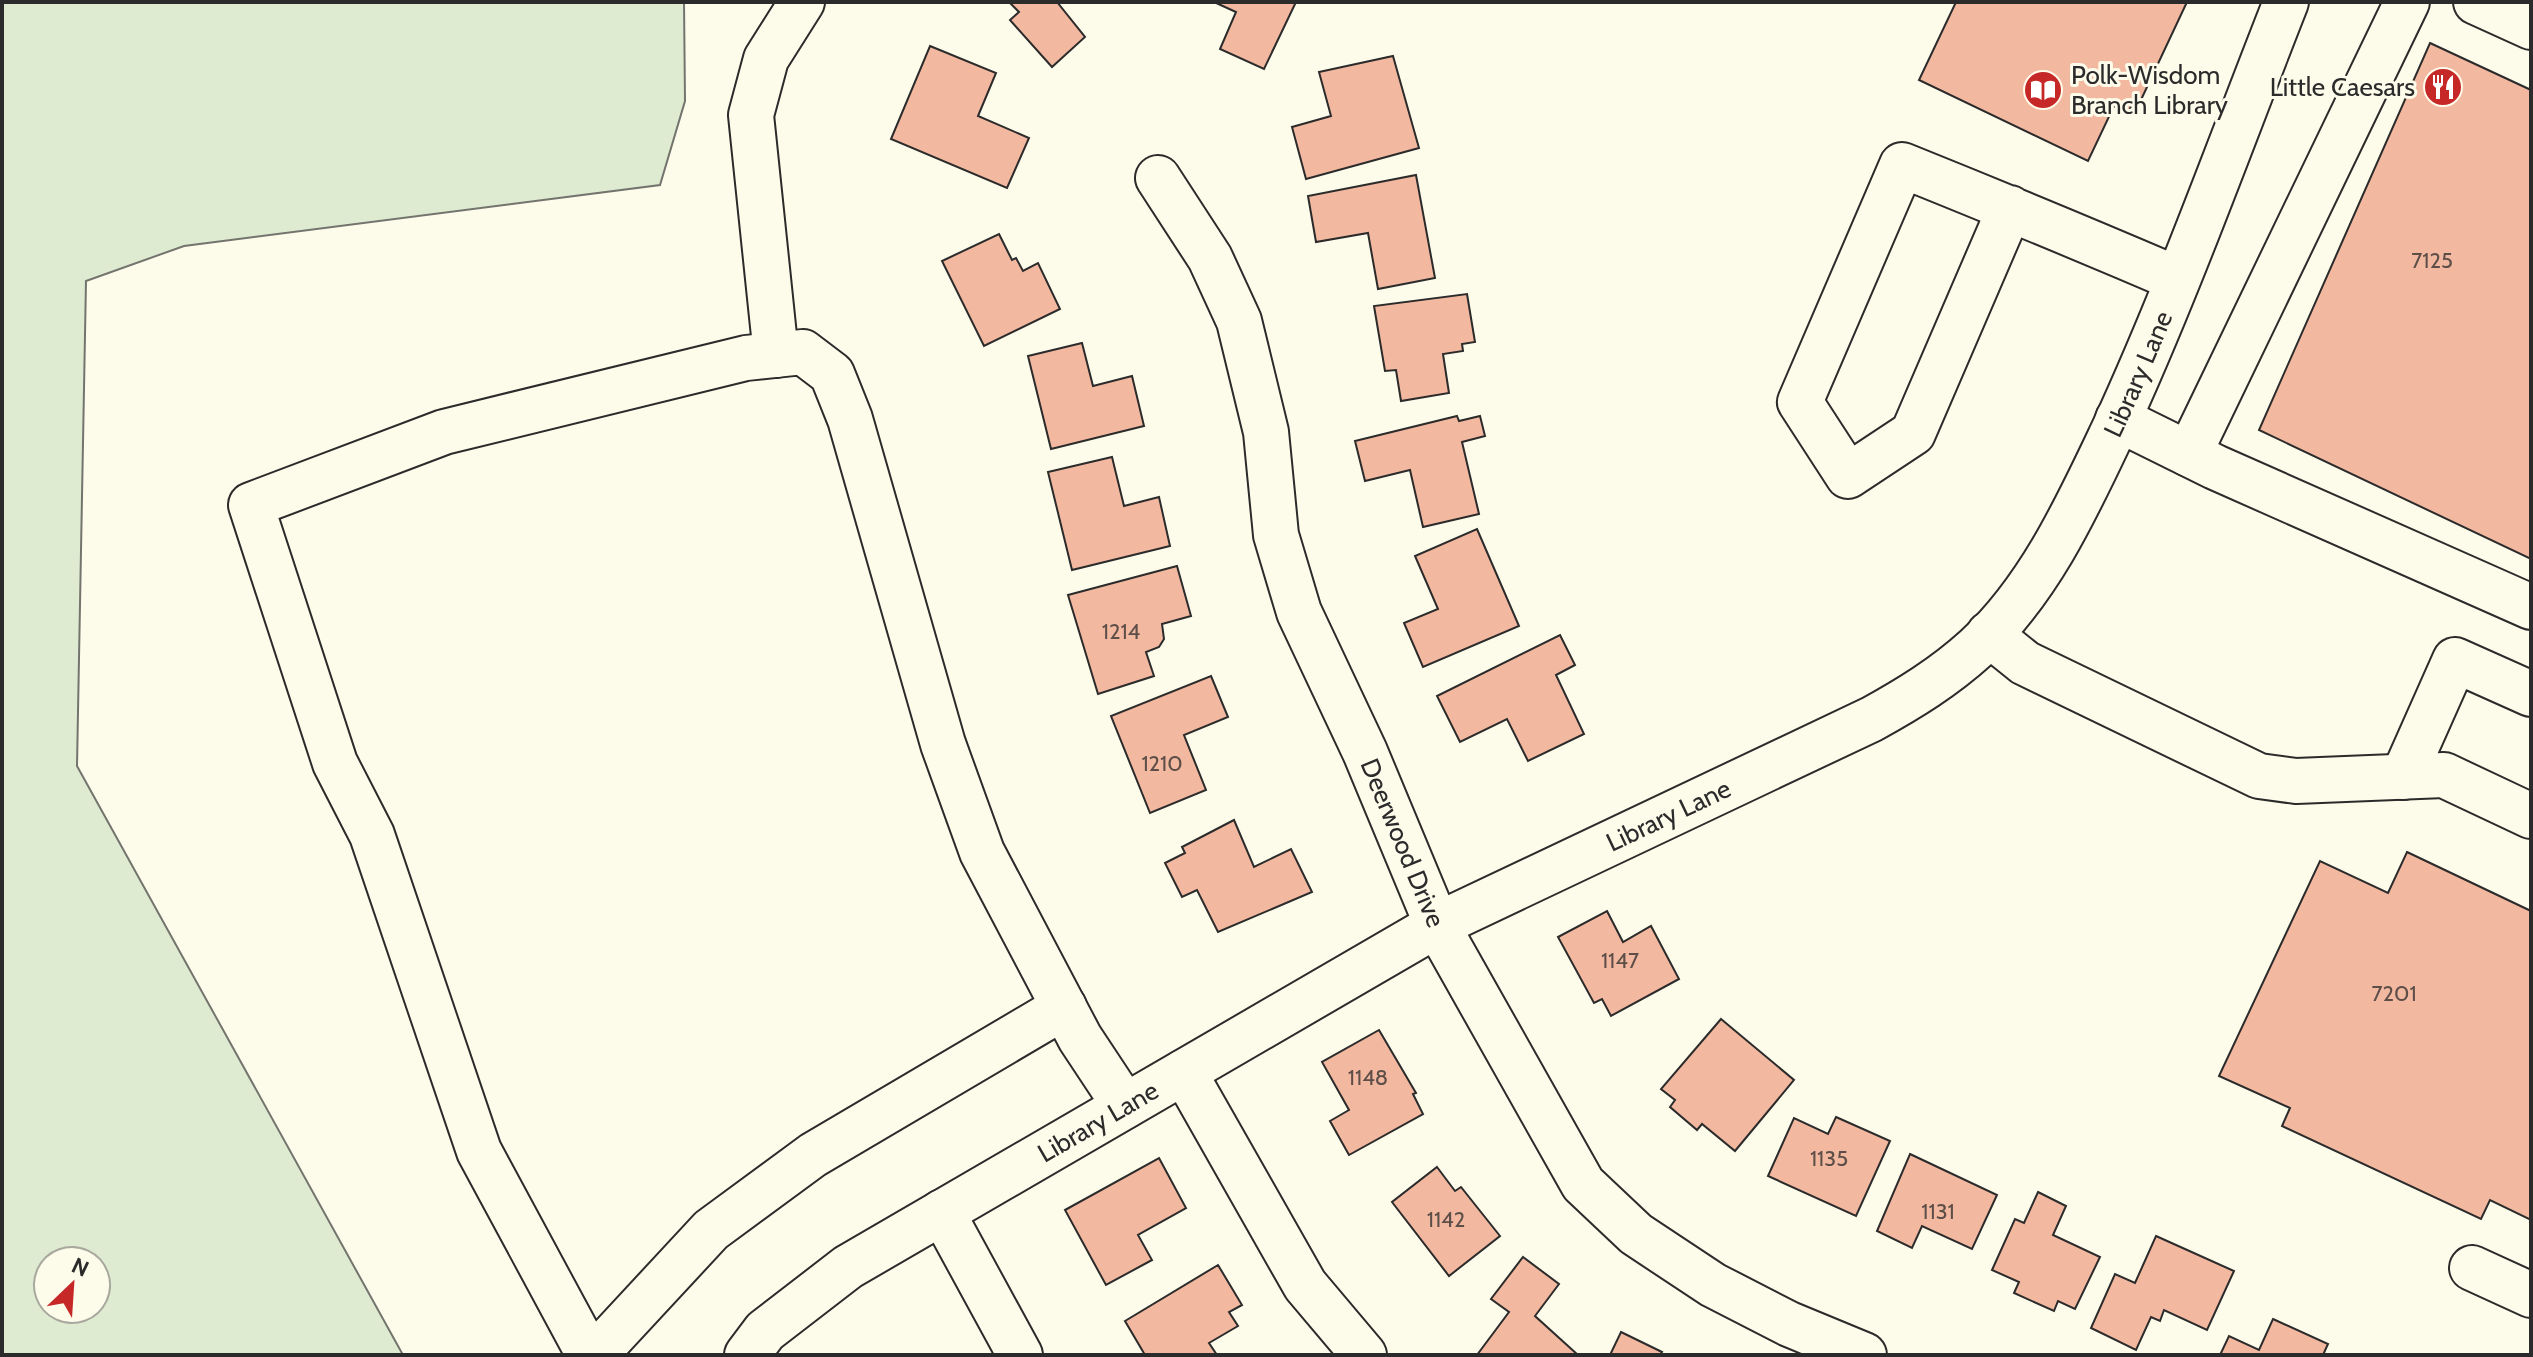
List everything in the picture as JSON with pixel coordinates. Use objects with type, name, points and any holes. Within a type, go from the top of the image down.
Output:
[{"type":"street","points":[[776,355],[751,115],[766,59],[802,2]]},
{"type":"street","name":"Library Lane","points":[[747,1355],[765,1331],[848,1267],[1437,925],[1872,719],[1929,687],[1989,634],[2014,604],[2070,521],[2118,419],[2177,279],[2286,2]]},
{"type":"street","points":[[2189,454],[2407,2]]},
{"type":"street","points":[[2476,2],[2531,27]]},
{"type":"street","points":[[2010,208],[1913,433],[1848,476],[1800,402],[1902,165],[2010,208],[2177,279]]},
{"type":"street","name":"Deerwood Drive","points":[[1158,178],[1210,258],[1239,321],[1266,432],[1276,535],[1299,612],[1365,752],[1437,925],[1583,1184],[1636,1234],[1713,1285],[1789,1324],[1864,1355]]},
{"type":"street","points":[[589,1355],[479,1151],[372,835],[335,763],[251,505],[444,432],[746,358],[803,352],[832,374],[850,419],[943,744],[982,852],[1064,1007],[1125,1106]]},
{"type":"street","points":[[2118,419],[2189,454],[2531,607]]},
{"type":"street","points":[[1989,634],[2025,663],[2259,776],[2296,781],[2444,775],[2531,816]]},
{"type":"street","points":[[2403,777],[2455,660],[2531,694]]},
{"type":"street","points":[[595,1355],[711,1230],[813,1155],[1064,1007]]},
{"type":"street","points":[[1184,1072],[1305,1285],[1364,1355]]},
{"type":"street","points":[[942,1212],[1020,1355]]},
{"type":"street","points":[[2472,1268],[2531,1295]]},
{"type":"green space","points":[[2,2],[684,2],[685,101],[660,185],[184,246],[86,281],[77,766],[403,1355],[2,1355]]},
{"type":"building","points":[[1009,2],[1057,2],[1085,37],[1052,67],[1010,20],[1019,12]]},
{"type":"building","points":[[1214,2],[1296,2],[1264,69],[1220,49],[1236,12]]},
{"type":"building","name":"Polk-Wisdom Branch Library","points":[[1956,2],[2187,2],[2140,102],[2134,100],[2128,113],[2114,106],[2088,161],[1919,80]]},
{"type":"building","points":[[2430,43],[2531,90],[2531,559],[2259,430]]},
{"type":"building","points":[[930,46],[996,73],[978,116],[1029,138],[1007,188],[891,139]]},
{"type":"building","points":[[1393,56],[1419,148],[1306,179],[1292,127],[1331,116],[1319,72]]},
{"type":"building","points":[[1416,175],[1435,278],[1378,289],[1368,233],[1316,242],[1308,196]]},
{"type":"building","points":[[999,234],[1012,260],[1016,258],[1023,271],[1038,263],[1060,309],[984,346],[942,261]]},
{"type":"building","points":[[1467,294],[1475,342],[1462,344],[1463,351],[1443,354],[1449,393],[1401,401],[1396,370],[1385,371],[1374,306]]},
{"type":"building","points":[[1082,343],[1093,386],[1132,376],[1144,426],[1051,449],[1028,356]]},
{"type":"building","points":[[1457,416],[1459,421],[1480,416],[1485,436],[1462,442],[1479,514],[1423,527],[1410,470],[1365,481],[1355,441]]},
{"type":"building","points":[[1112,457],[1124,506],[1159,497],[1170,546],[1072,570],[1048,472]]},
{"type":"building","points":[[1477,529],[1519,626],[1423,667],[1404,623],[1438,609],[1415,556]]},
{"type":"building","points":[[1177,566],[1191,616],[1162,624],[1164,639],[1159,647],[1146,652],[1154,676],[1098,694],[1068,595]]},
{"type":"building","points":[[1560,635],[1575,665],[1556,675],[1584,734],[1528,761],[1507,719],[1460,742],[1437,696]]},
{"type":"building","points":[[1211,676],[1228,717],[1184,735],[1206,790],[1150,813],[1111,716]]},
{"type":"building","points":[[1234,820],[1254,867],[1291,849],[1312,892],[1218,932],[1197,890],[1182,897],[1165,863],[1185,853],[1182,847]]},
{"type":"building","points":[[2407,852],[2531,911],[2531,1220],[2490,1200],[2481,1219],[2282,1126],[2290,1108],[2219,1076],[2320,861],[2388,893]]},
{"type":"building","points":[[1607,911],[1623,942],[1651,926],[1679,979],[1611,1016],[1602,999],[1594,1003],[1558,937]]},
{"type":"building","points":[[1721,1019],[1794,1080],[1735,1151],[1702,1124],[1697,1130],[1670,1107],[1675,1100],[1661,1089]]},
{"type":"building","points":[[1379,1030],[1416,1093],[1413,1094],[1423,1114],[1349,1155],[1330,1121],[1349,1110],[1322,1062]]},
{"type":"building","points":[[1836,1117],[1890,1141],[1856,1216],[1768,1176],[1794,1118],[1828,1134]]},
{"type":"building","points":[[1910,1154],[1997,1195],[1972,1249],[1922,1226],[1912,1248],[1877,1231]]},
{"type":"building","points":[[1159,1158],[1186,1208],[1138,1235],[1152,1260],[1106,1285],[1065,1210]]},
{"type":"building","points":[[1437,1167],[1455,1191],[1461,1187],[1500,1236],[1449,1276],[1392,1202]]},
{"type":"building","points":[[2038,1192],[2066,1206],[2053,1235],[2100,1257],[2075,1309],[2058,1301],[2054,1311],[2014,1293],[2019,1282],[1992,1270],[2015,1219],[2024,1223]]},
{"type":"building","points":[[2156,1236],[2234,1271],[2207,1330],[2164,1310],[2160,1321],[2151,1317],[2136,1350],[2091,1328],[2115,1274],[2135,1283]]},
{"type":"building","points":[[1523,1257],[1559,1284],[1535,1316],[1578,1355],[1477,1355],[1509,1312],[1491,1299]]},
{"type":"building","points":[[1218,1265],[1242,1305],[1229,1312],[1238,1326],[1209,1343],[1217,1355],[1145,1355],[1125,1321]]},
{"type":"building","points":[[2273,1319],[2328,1344],[2323,1355],[2220,1355],[2229,1336],[2259,1350]]},
{"type":"building","points":[[1621,1332],[1662,1352],[1660,1355],[1610,1355]]},
{"type":"place","name":"Little Caesars","points":[[2443,87]]},
{"type":"place","name":"Polk-Wisdom Branch Library","points":[[2043,90]]}]
